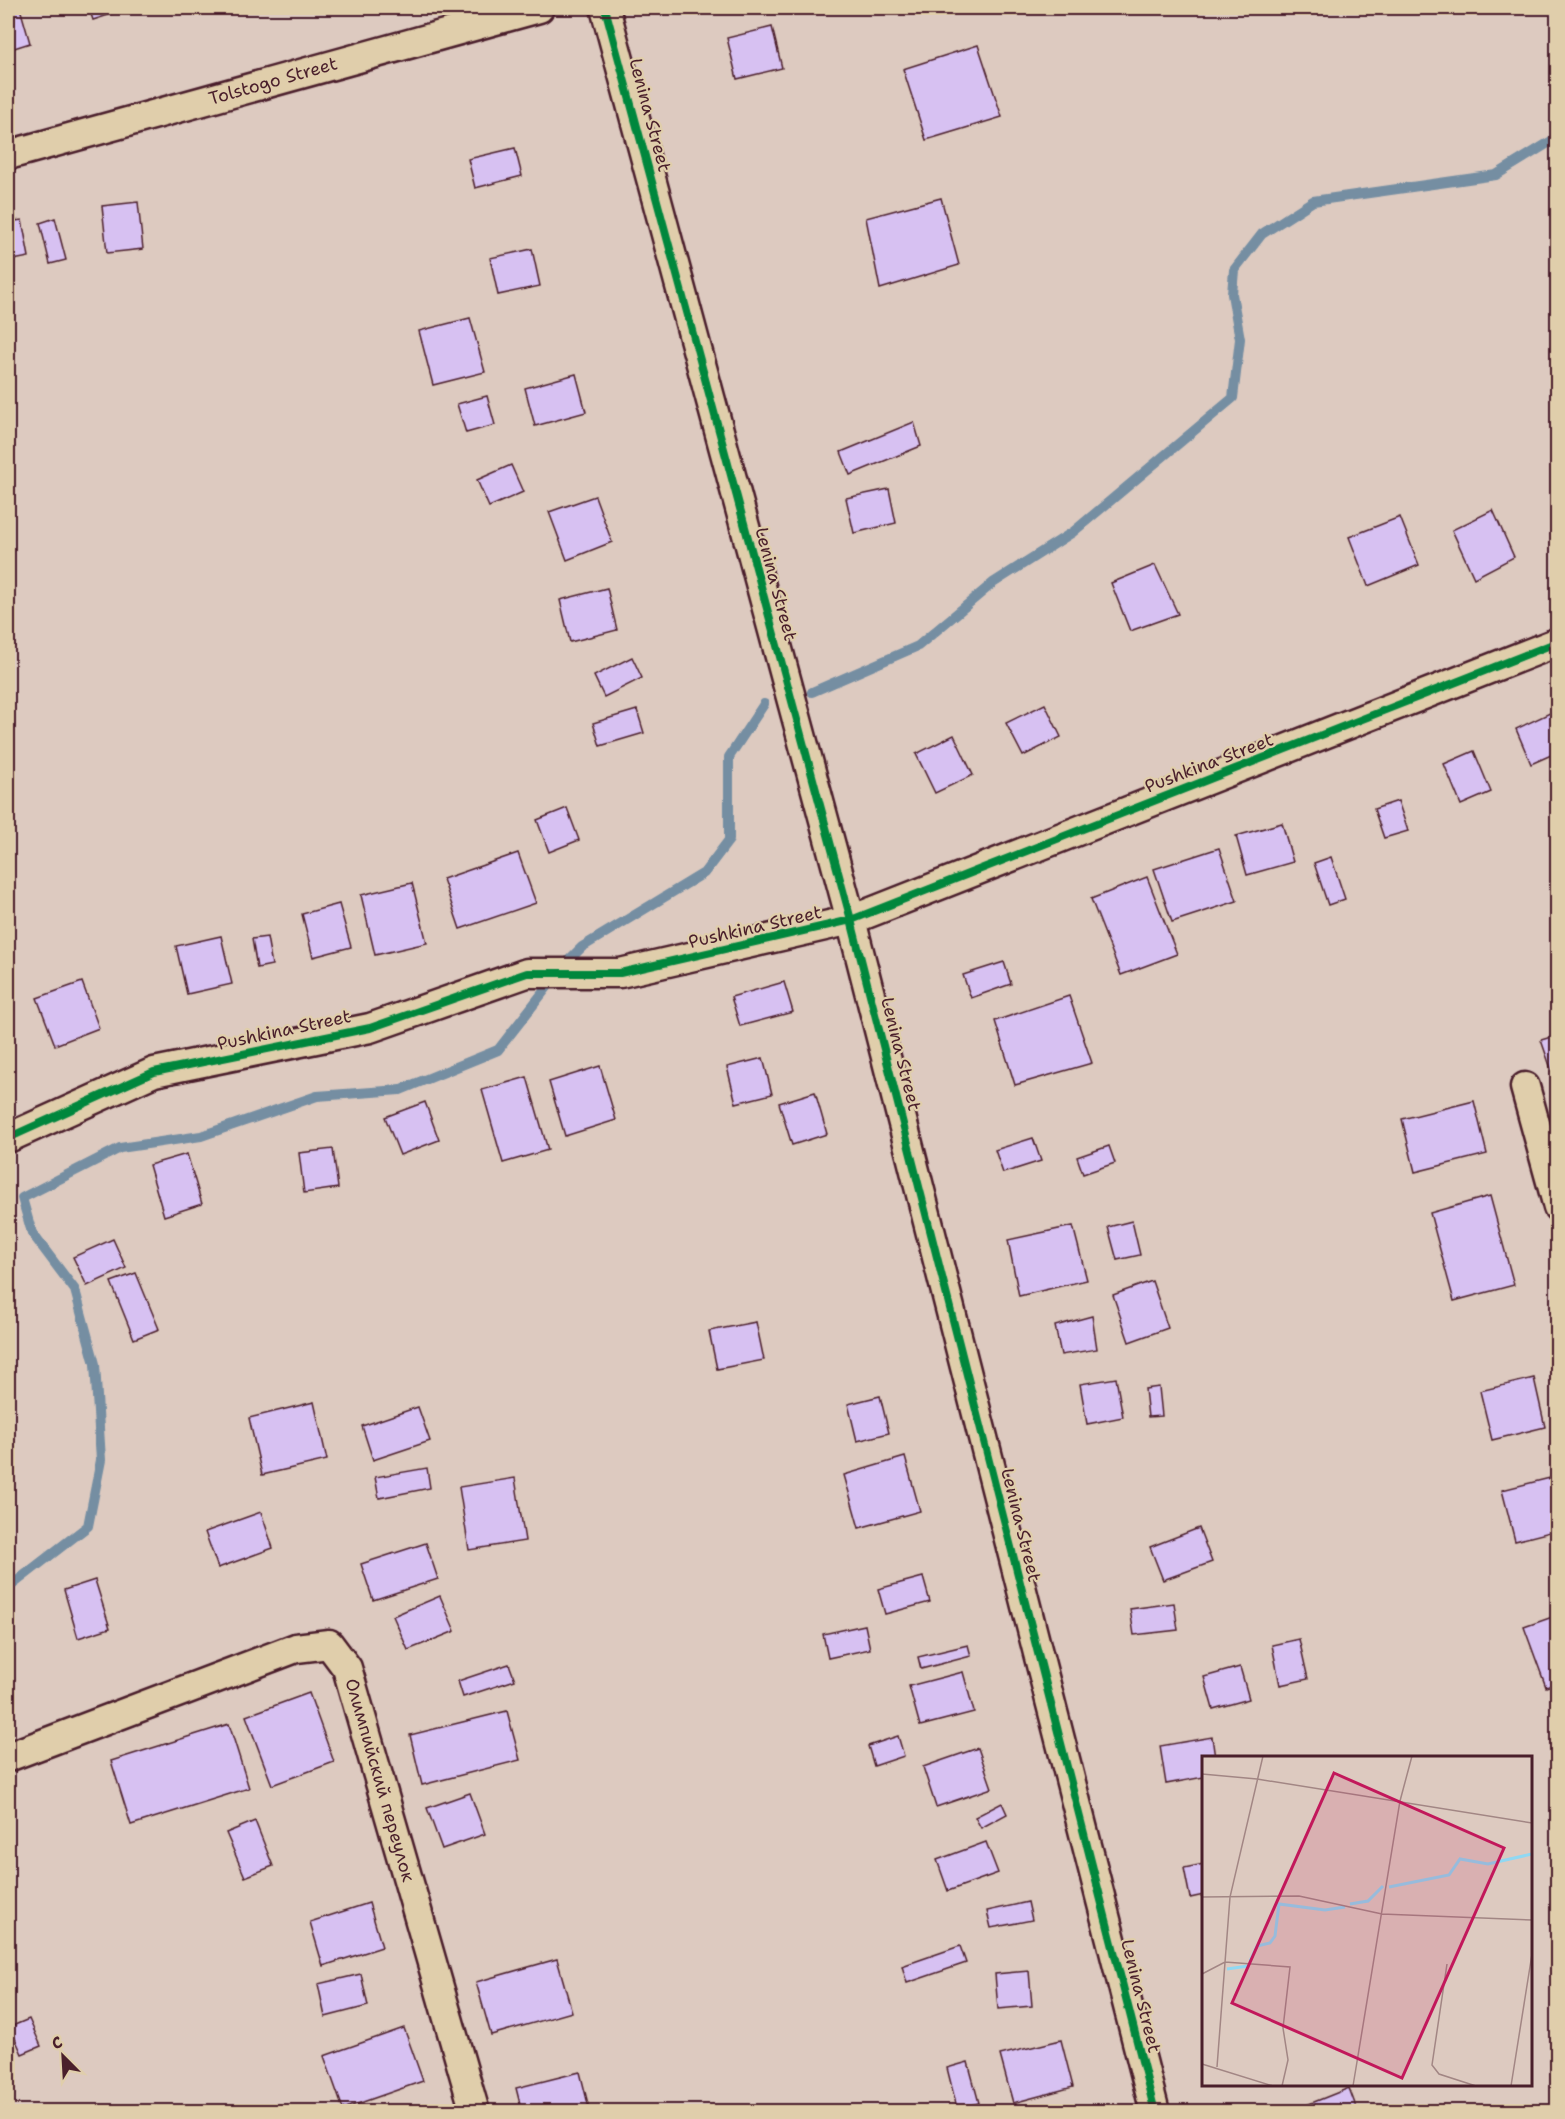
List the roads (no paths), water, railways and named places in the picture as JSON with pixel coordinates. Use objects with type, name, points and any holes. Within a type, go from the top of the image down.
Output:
[{"type":"street","name":"Tolstogo Street","points":[[8,155],[539,8]]},
{"type":"street","name":"Lenina Street","points":[[605,8],[851,920],[1155,2112]]},
{"type":"street","name":"Pushkina Street","points":[[8,1138],[154,1072],[370,1028],[526,973],[620,973],[851,920],[1557,642]]},
{"type":"street","points":[[1525,1087],[1557,1207]]},
{"type":"street","name":"Олимпийский переулок","points":[[8,1757],[296,1647],[329,1644],[347,1668],[475,2112]]},
{"type":"waterway","points":[[812,692],[918,646],[993,583],[1073,532],[1233,398],[1240,339],[1232,294],[1234,270],[1262,234],[1313,201],[1496,175],[1558,137]]},
{"type":"waterway","points":[[568,961],[582,947],[704,873],[729,840],[729,757],[764,704]]},
{"type":"waterway","points":[[8,1588],[88,1526],[101,1460],[95,1364],[75,1290],[32,1233],[22,1198],[120,1148],[201,1136],[317,1096],[400,1090],[498,1050],[552,981]]}]
